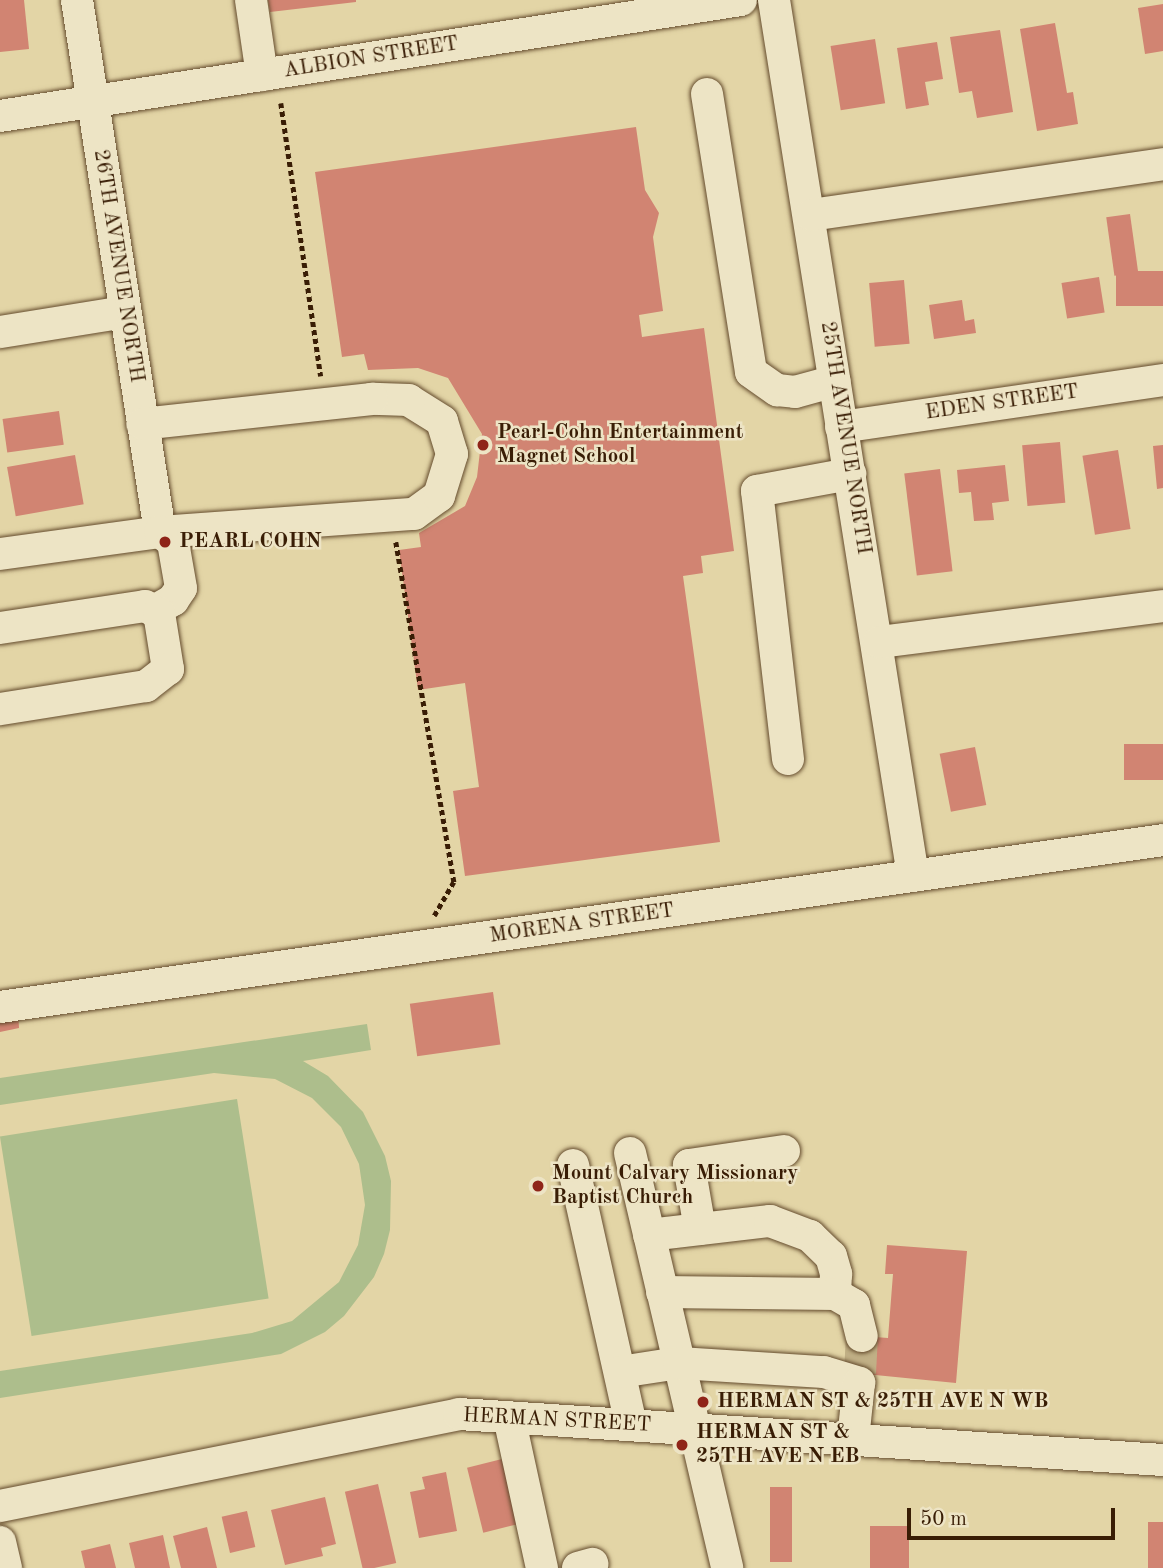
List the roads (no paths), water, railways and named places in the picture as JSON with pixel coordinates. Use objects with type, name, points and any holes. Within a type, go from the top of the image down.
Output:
[{"type":"street","name":"26TH AVENUE NORTH","points":[[77,0],[160,532]]},
{"type":"street","points":[[251,0],[262,75]]},
{"type":"street","name":"ALBION STREET","points":[[0,116],[741,0]]},
{"type":"street","name":"25TH AVENUE NORTH","points":[[774,0],[879,642],[913,876]]},
{"type":"street","points":[[707,94],[751,372],[777,390],[795,392],[835,381]]},
{"type":"street","points":[[811,215],[1163,164]]},
{"type":"street","points":[[0,332],[125,312]]},
{"type":"street","name":"EDEN STREET","points":[[842,427],[1163,380]]},
{"type":"street","points":[[0,554],[160,532],[414,514],[439,496],[452,454],[442,421],[409,400],[372,399],[142,425]]},
{"type":"street","points":[[788,759],[757,491],[850,474]]},
{"type":"street","points":[[153,611],[173,600],[181,588],[173,542],[160,532]]},
{"type":"street","points":[[0,628],[145,606],[159,613],[168,669],[146,686],[0,709]]},
{"type":"street","points":[[879,642],[1163,606]]},
{"type":"street","name":"MORENA STREET","points":[[0,1007],[1163,840]]},
{"type":"street","points":[[699,1229],[689,1165],[784,1151]]},
{"type":"street","points":[[630,1153],[727,1568]]},
{"type":"street","points":[[573,1165],[631,1424]]},
{"type":"street","points":[[649,1235],[770,1221],[791,1226],[831,1256],[836,1274],[835,1294]]},
{"type":"street","points":[[663,1292],[835,1294],[854,1305],[862,1336]]},
{"type":"street","points":[[620,1372],[679,1363],[824,1372],[859,1378],[853,1439]]},
{"type":"street","name":"HERMAN STREET","points":[[0,1506],[460,1414],[1163,1460]]},
{"type":"street","points":[[509,1417],[542,1568]]},
{"type":"street","points":[[0,1542],[6,1568]]},
{"type":"tunnel","points":[[860,1373],[862,1336]]},
{"type":"place","name":"Pearl-Cohn Entertainment Magnet School","points":[[483,445]]},
{"type":"place","name":"PEARL COHN","points":[[165,542]]},
{"type":"place","name":"Mount Calvary Missionary Baptist Church","points":[[538,1186]]},
{"type":"place","name":"HERMAN ST & 25TH AVE N WB","points":[[703,1402]]},
{"type":"place","name":"HERMAN ST & 25TH AVE N EB","points":[[682,1445]]}]
